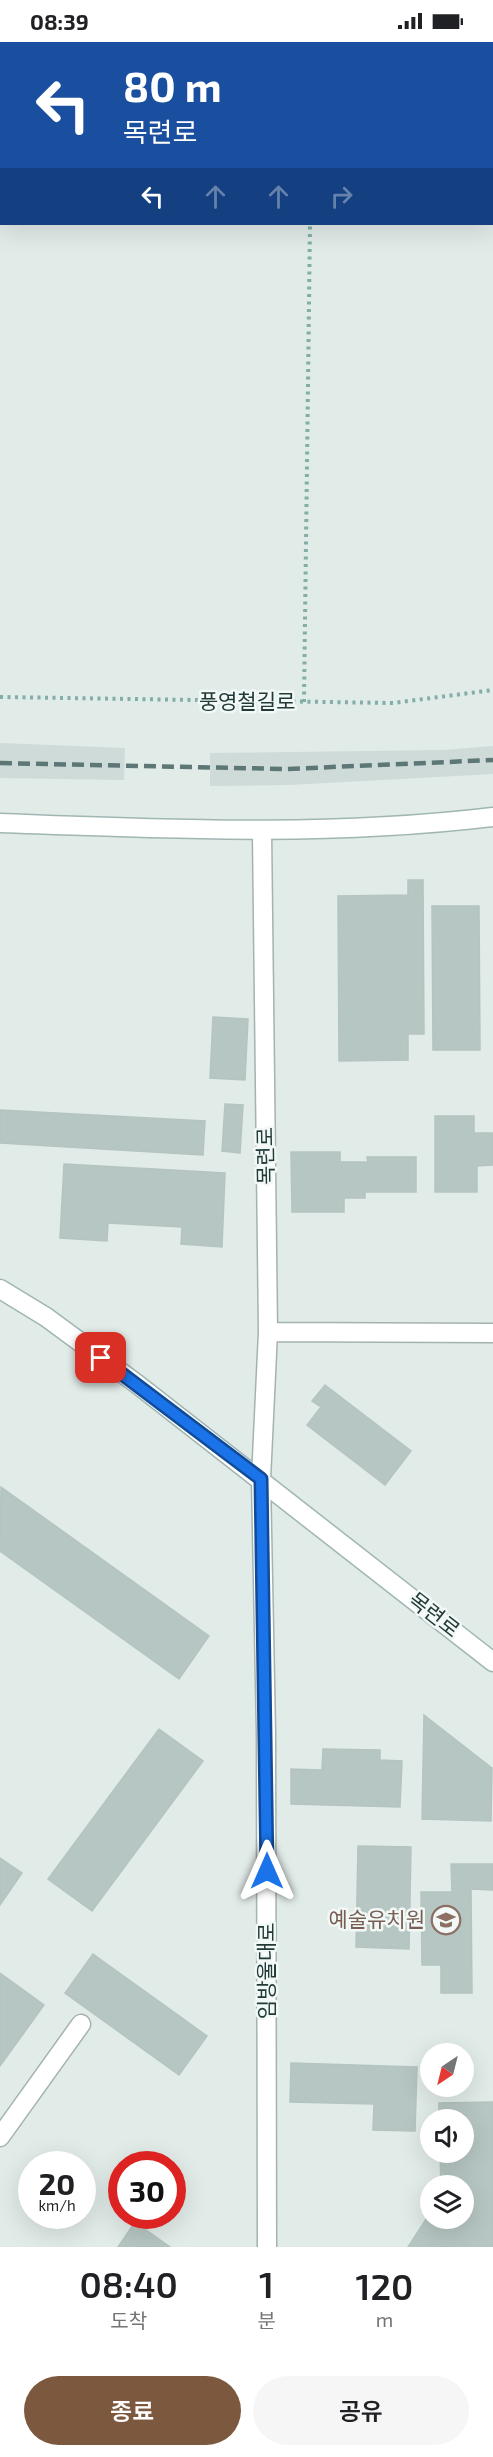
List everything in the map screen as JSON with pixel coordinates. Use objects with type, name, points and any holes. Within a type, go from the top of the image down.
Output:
[{"type":"street","points":[[0,823],[262,832],[415,826],[493,817]]},
{"type":"street","name":"목련로","points":[[261,1479],[268,1332],[262,832]]},
{"type":"street","name":"목련로","points":[[0,1288],[55,1324],[261,1479],[493,1662]]},
{"type":"street","points":[[268,1332],[493,1333]]},
{"type":"street","name":"임방울대로","points":[[261,1479],[266,1732],[267,2247]]},
{"type":"street","points":[[0,2137],[81,2024]]},
{"type":"path","points":[[304,702],[310,225]]},
{"type":"path","name":"풍영철길로","points":[[0,697],[393,703],[493,690]]},
{"type":"shaded area","points":[[0,743],[125,748],[124,780],[0,778]]},
{"type":"shaded area","points":[[493,746],[493,774],[289,785],[210,786],[210,753],[443,750]]},
{"type":"building","points":[[408,880],[423,880],[424,1034],[408,1034],[408,1060],[339,1061],[338,896],[408,895]]},
{"type":"building","points":[[432,906],[479,906],[480,1050],[433,1050]]},
{"type":"building","points":[[213,1017],[248,1019],[245,1080],[210,1078]]},
{"type":"building","points":[[225,1104],[243,1105],[240,1153],[222,1151]]},
{"type":"building","points":[[0,1110],[205,1121],[203,1155],[0,1143]]},
{"type":"building","points":[[435,1116],[474,1116],[474,1133],[493,1133],[493,1165],[477,1166],[477,1192],[435,1192]]},
{"type":"building","points":[[291,1152],[340,1152],[340,1162],[368,1162],[367,1157],[416,1157],[416,1192],[365,1192],[365,1198],[344,1198],[344,1212],[292,1212]]},
{"type":"building","points":[[64,1164],[225,1173],[222,1247],[181,1244],[182,1227],[108,1223],[107,1241],[60,1238]]},
{"type":"building","points":[[325,1385],[411,1451],[385,1485],[307,1425],[321,1407],[312,1401]]},
{"type":"building","points":[[1,1487],[209,1636],[179,1679],[0,1551]]},
{"type":"building","points":[[424,1715],[492,1768],[491,1821],[422,1819]]},
{"type":"building","points":[[159,1729],[203,1761],[92,1911],[48,1879]]},
{"type":"building","points":[[323,1749],[380,1750],[380,1760],[402,1761],[400,1807],[291,1804],[291,1769],[322,1770]]},
{"type":"building","points":[[358,1846],[411,1847],[409,1949],[356,1947]]},
{"type":"building","points":[[0,1858],[22,1873],[0,1905]]},
{"type":"building","name":"예술유치원","points":[[451,1864],[493,1864],[493,1890],[471,1889],[472,1993],[441,1993],[441,1965],[422,1965],[421,1892],[452,1892]]},
{"type":"building","points":[[93,1954],[207,2036],[179,2075],[65,1993]]},
{"type":"building","points":[[0,1973],[44,2005],[0,2066]]},
{"type":"building","points":[[291,2063],[417,2067],[415,2131],[373,2130],[374,2104],[290,2102]]},
{"type":"building","points":[[493,2102],[493,2247],[408,2247],[420,2228],[474,2229],[474,2175],[441,2175],[440,2163],[474,2163],[474,2109],[439,2109],[439,2103]]},
{"type":"building","points":[[130,2229],[145,2229],[170,2247],[118,2247]]},
{"type":"railway","points":[[0,763],[287,769],[493,760]]},
{"type":"place","name":"예술유치원","points":[[446,1920]]},
{"type":"route","points":[[101,1358],[261,1479],[267,1871]]}]
